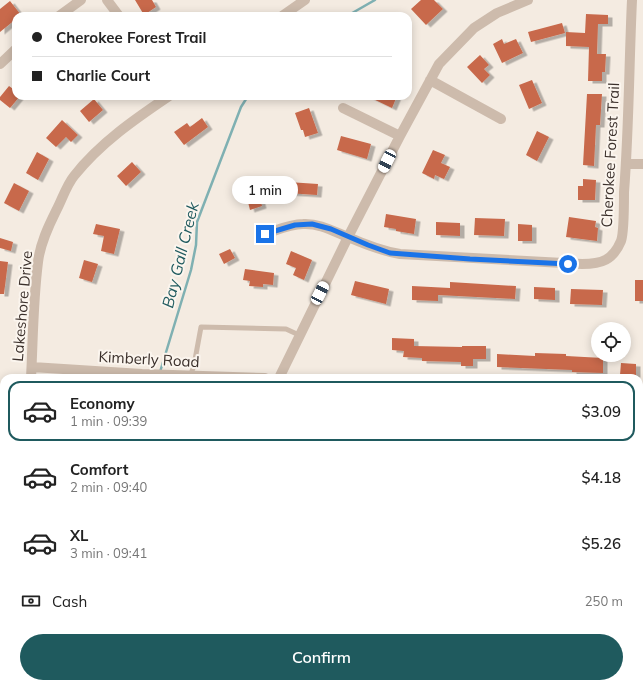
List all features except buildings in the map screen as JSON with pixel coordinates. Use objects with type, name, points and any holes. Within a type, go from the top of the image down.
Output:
[{"type":"street","points":[[65,12],[81,0]]},
{"type":"street","points":[[107,0],[116,12]]},
{"type":"street","points":[[288,12],[305,0]]},
{"type":"street","points":[[281,374],[348,237],[439,64],[474,28],[497,13],[528,0]]},
{"type":"street","name":"Cherokee Forest Trail","points":[[265,234],[287,227],[304,224],[321,226],[390,253],[582,264],[594,264],[605,261],[613,254],[621,240],[626,164],[632,0]]},
{"type":"street","points":[[0,64],[12,53]]},
{"type":"street","points":[[430,80],[501,119]]},
{"type":"street","name":"Lakeshore Drive","points":[[31,374],[38,262],[43,240],[73,177],[98,151],[133,120],[163,100]]},
{"type":"street","points":[[343,108],[400,136]]},
{"type":"street","points":[[626,164],[643,164]]},
{"type":"street","name":"Kimberly Road","points":[[32,367],[108,374]]},
{"type":"lane","points":[[191,374],[194,365],[200,327],[286,329],[299,335]]},
{"type":"waterway","name":"Bay Gall Creek","points":[[354,12],[375,0]]},
{"type":"waterway","name":"Bay Gall Creek","points":[[160,372],[191,270],[196,245],[197,222],[241,107],[245,100]]},
{"type":"route","points":[[265,234],[295,225],[312,224],[331,229],[390,253],[568,264]]}]
